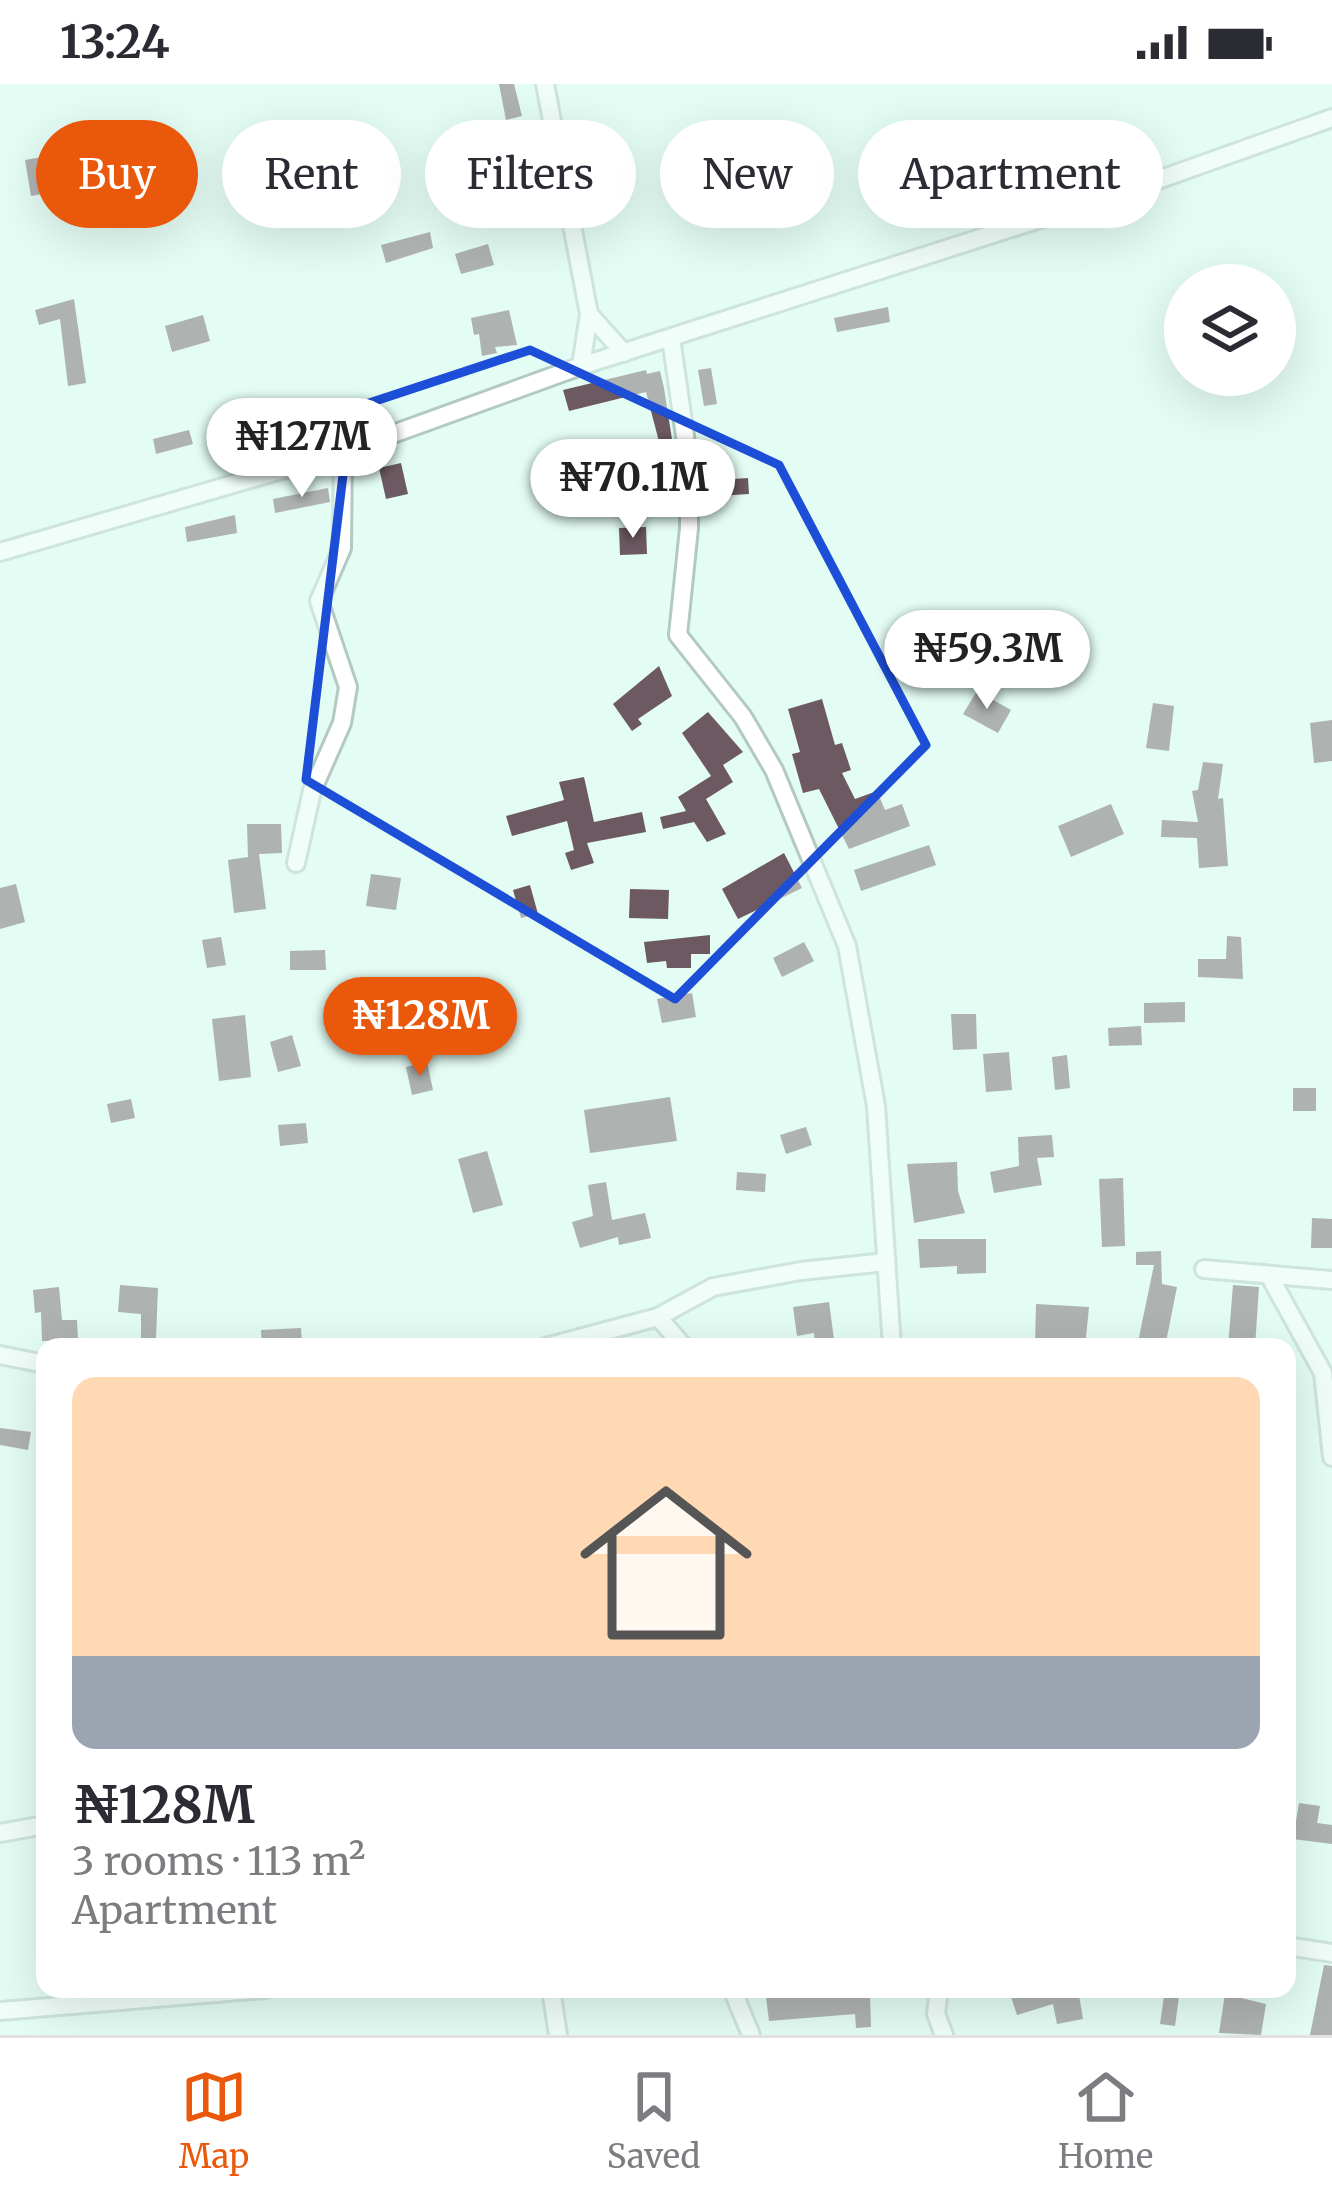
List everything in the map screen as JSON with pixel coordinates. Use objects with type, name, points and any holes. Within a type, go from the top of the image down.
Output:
[{"type":"street","points":[[545,84],[589,314],[581,366]]},
{"type":"street","points":[[0,552],[343,452],[581,366],[1127,190],[1332,118]]},
{"type":"street","points":[[589,314],[624,353]]},
{"type":"street","points":[[671,338],[689,464],[678,635],[743,717],[773,770],[847,946],[876,1106],[891,1338]]},
{"type":"street","points":[[296,863],[311,791],[343,722],[348,687],[319,601],[342,548],[343,452]]},
{"type":"street","points":[[580,1338],[658,1317],[713,1287],[886,1262]]},
{"type":"street","points":[[1204,1269],[1332,1280]]},
{"type":"street","points":[[1270,1276],[1323,1372],[1332,1457]]},
{"type":"street","points":[[658,1317],[676,1338]]},
{"type":"street","points":[[0,1355],[36,1362]]},
{"type":"street","points":[[0,1833],[36,1827]]},
{"type":"street","points":[[1296,1947],[1332,1953]]},
{"type":"street","points":[[0,2011],[157,1998]]},
{"type":"street","points":[[552,1998],[558,2035]]},
{"type":"street","points":[[736,1998],[751,2035]]},
{"type":"street","points":[[938,1998],[936,2014],[944,2035]]},
{"type":"highlighted area","points":[[530,350],[779,465],[926,745],[675,999],[508,903],[306,780],[351,409]]},
{"type":"building","points":[[499,84],[514,84],[522,116],[506,120]]},
{"type":"building","points":[[36,158],[36,195],[31,196],[25,160]]},
{"type":"building","points":[[430,232],[433,248],[386,263],[381,245]]},
{"type":"building","points":[[488,244],[494,265],[461,274],[455,254]]},
{"type":"building","points":[[74,299],[86,383],[68,386],[60,319],[39,325],[35,310]]},
{"type":"building","points":[[888,307],[890,322],[837,332],[834,318]]},
{"type":"building","points":[[509,310],[517,345],[495,347],[497,353],[482,356],[471,318]]},
{"type":"building","points":[[203,315],[210,341],[172,352],[165,326]]},
{"type":"building","points":[[711,368],[717,404],[704,406],[698,370]]},
{"type":"building","points":[[646,370],[647,374],[660,371],[676,491],[666,492],[662,453],[646,392],[569,411],[563,390]]},
{"type":"building","points":[[189,430],[193,444],[156,454],[153,439]]},
{"type":"building","points":[[401,463],[408,494],[386,499],[379,468]]},
{"type":"building","points":[[748,478],[749,494],[718,496],[717,480]]},
{"type":"building","points":[[328,488],[330,502],[275,513],[273,499]]},
{"type":"building","points":[[235,515],[237,533],[187,542],[185,527]]},
{"type":"building","points":[[646,527],[647,554],[620,555],[619,528]]},
{"type":"building","points":[[659,666],[672,696],[638,719],[642,724],[632,731],[613,704]]},
{"type":"building","points":[[977,691],[1011,710],[998,733],[963,714]]},
{"type":"building","points":[[822,699],[835,745],[842,743],[851,770],[842,773],[855,799],[877,791],[885,810],[902,804],[910,826],[849,849],[819,789],[803,793],[792,754],[800,752],[788,709]]},
{"type":"building","points":[[1153,703],[1174,706],[1169,751],[1146,748]]},
{"type":"building","points":[[708,712],[743,752],[723,765],[733,782],[706,799],[726,834],[707,842],[694,822],[663,829],[660,817],[686,811],[678,797],[711,776],[682,733]]},
{"type":"building","points":[[1332,720],[1332,761],[1314,763],[1310,723]]},
{"type":"building","points":[[1203,762],[1223,764],[1218,799],[1223,798],[1228,866],[1199,868],[1197,838],[1161,837],[1162,820],[1198,822],[1192,791],[1198,790]]},
{"type":"building","points":[[584,777],[594,822],[642,812],[646,832],[587,843],[594,863],[571,870],[565,853],[574,850],[567,821],[512,836],[506,816],[564,800],[559,782]]},
{"type":"building","points":[[1111,804],[1124,834],[1071,857],[1058,826]]},
{"type":"building","points":[[247,824],[281,824],[282,853],[259,854],[266,909],[234,913],[228,860],[248,857]]},
{"type":"building","points":[[929,845],[936,865],[861,891],[854,870]]},
{"type":"building","points":[[784,853],[802,888],[738,919],[722,889]]},
{"type":"building","points":[[371,874],[401,878],[396,910],[366,906]]},
{"type":"building","points":[[16,884],[25,922],[0,929],[0,888]]},
{"type":"building","points":[[530,885],[538,914],[521,918],[513,890]]},
{"type":"building","points":[[630,889],[669,890],[668,919],[629,918]]},
{"type":"building","points":[[710,935],[710,954],[691,954],[691,968],[667,968],[666,961],[647,963],[644,942]]},
{"type":"building","points":[[1227,936],[1241,937],[1243,979],[1198,977],[1198,959],[1226,959]]},
{"type":"building","points":[[221,937],[226,965],[207,968],[202,940]]},
{"type":"building","points":[[804,942],[814,961],[782,977],[773,958]]},
{"type":"building","points":[[325,950],[326,970],[290,970],[290,951]]},
{"type":"building","points":[[692,993],[696,1017],[662,1023],[657,999]]},
{"type":"building","points":[[1185,1002],[1185,1022],[1144,1023],[1144,1003]]},
{"type":"building","points":[[951,1014],[976,1014],[977,1049],[953,1050]]},
{"type":"building","points":[[245,1015],[251,1077],[219,1081],[212,1019]]},
{"type":"building","points":[[1141,1026],[1142,1045],[1109,1046],[1108,1028]]},
{"type":"building","points":[[292,1035],[301,1066],[278,1072],[270,1042]]},
{"type":"building","points":[[1009,1052],[1012,1090],[986,1092],[983,1054]]},
{"type":"building","points":[[1067,1055],[1070,1088],[1055,1090],[1052,1057]]},
{"type":"building","points":[[427,1062],[433,1090],[412,1095],[406,1067]]},
{"type":"building","points":[[1293,1088],[1316,1088],[1316,1111],[1293,1111]]},
{"type":"building","points":[[670,1097],[677,1141],[590,1153],[584,1110]]},
{"type":"building","points":[[131,1099],[135,1118],[111,1123],[107,1104]]},
{"type":"building","points":[[306,1123],[308,1143],[280,1146],[278,1125]]},
{"type":"building","points":[[806,1127],[812,1145],[786,1154],[780,1135]]},
{"type":"building","points":[[1052,1135],[1054,1157],[1037,1158],[1042,1185],[994,1193],[990,1172],[1019,1166],[1018,1137]]},
{"type":"building","points":[[487,1151],[503,1205],[473,1213],[458,1159]]},
{"type":"building","points":[[957,1162],[965,1213],[914,1223],[907,1164]]},
{"type":"building","points":[[737,1172],[766,1174],[765,1192],[736,1190]]},
{"type":"building","points":[[1123,1178],[1125,1246],[1102,1247],[1099,1179]]},
{"type":"building","points":[[606,1182],[612,1220],[645,1213],[651,1238],[619,1245],[618,1237],[580,1248],[572,1222],[593,1216],[588,1185]]},
{"type":"building","points":[[1312,1218],[1332,1219],[1332,1248],[1311,1248]]},
{"type":"building","points":[[918,1239],[986,1239],[986,1273],[957,1274],[957,1266],[920,1268]]},
{"type":"building","points":[[1161,1251],[1162,1284],[1177,1287],[1167,1338],[1139,1338],[1154,1265],[1136,1265],[1136,1252]]},
{"type":"building","points":[[120,1285],[158,1288],[156,1338],[141,1338],[141,1314],[118,1312]]},
{"type":"building","points":[[1233,1285],[1259,1287],[1256,1338],[1229,1338]]},
{"type":"building","points":[[59,1287],[62,1320],[77,1320],[78,1338],[42,1338],[41,1312],[35,1313],[33,1290]]},
{"type":"building","points":[[829,1302],[834,1338],[814,1338],[814,1333],[797,1336],[793,1307]]},
{"type":"building","points":[[1036,1304],[1089,1307],[1086,1338],[1035,1338]]},
{"type":"building","points":[[301,1328],[302,1338],[261,1338],[261,1330]]},
{"type":"building","points":[[0,1428],[31,1432],[28,1450],[0,1445]]},
{"type":"building","points":[[1299,1803],[1320,1806],[1317,1823],[1332,1825],[1332,1844],[1296,1839]]},
{"type":"building","points":[[1324,1965],[1332,1966],[1332,2035],[1310,2035]]},
{"type":"building","points":[[766,1998],[870,1998],[871,2027],[856,2028],[855,2014],[769,2021]]},
{"type":"building","points":[[1011,1998],[1080,1998],[1083,2019],[1057,2024],[1053,2004],[1017,2015]]},
{"type":"building","points":[[1164,1998],[1179,1998],[1175,2026],[1160,2024]]},
{"type":"building","points":[[1224,1998],[1266,2004],[1261,2035],[1219,2033]]}]
